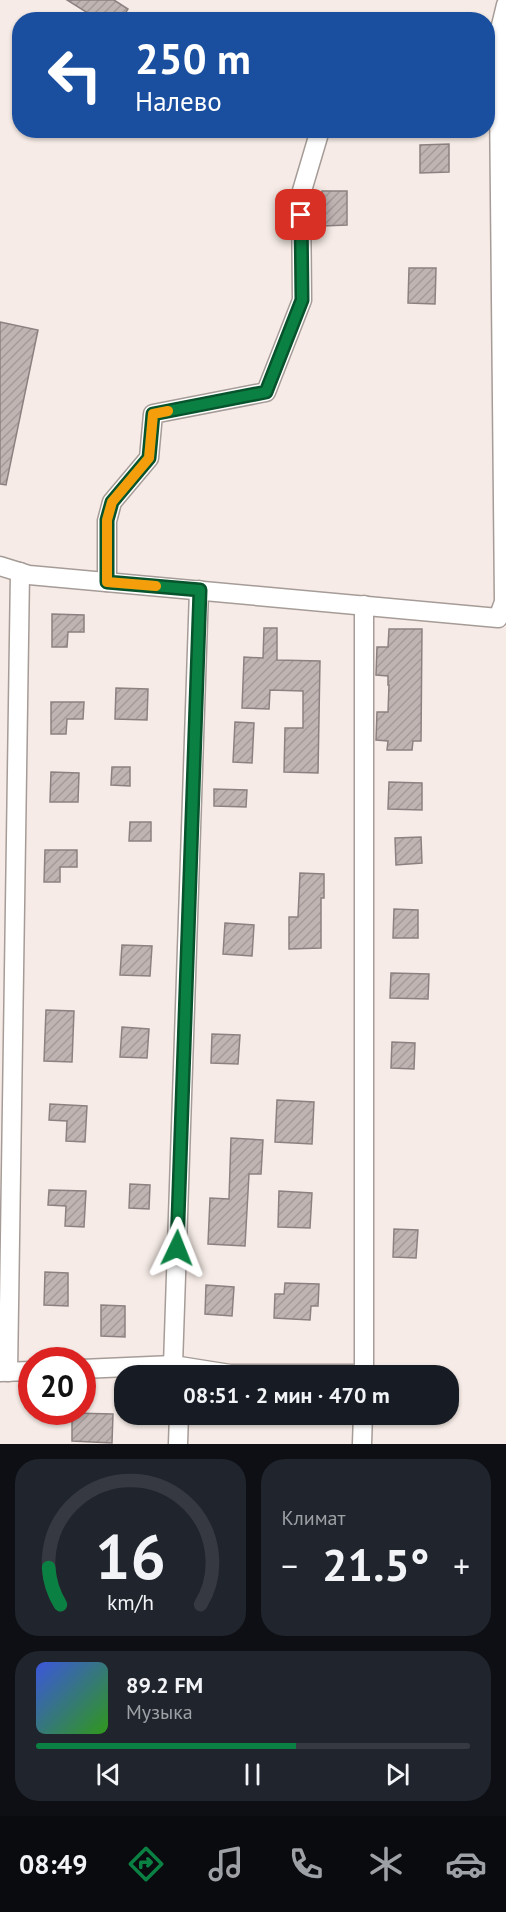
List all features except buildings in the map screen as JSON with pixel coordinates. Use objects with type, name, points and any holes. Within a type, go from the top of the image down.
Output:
[{"type":"street","points":[[495,114],[502,68],[497,42],[506,5]]},
{"type":"street","points":[[107,582],[107,520],[112,502],[149,458],[153,414],[266,392],[302,300],[301,194],[318,138]]},
{"type":"street","points":[[0,566],[29,575],[498,618],[504,602],[504,331],[495,138]]},
{"type":"street","points":[[4,1372],[20,572]]},
{"type":"street","points":[[178,1365],[200,590]]},
{"type":"street","points":[[364,605],[364,1365]]},
{"type":"street","points":[[96,1369],[114,1369]]},
{"type":"street","points":[[178,1444],[179,1425]]},
{"type":"street","points":[[362,1444],[363,1425]]},
{"type":"slow traffic","points":[[156,586],[107,582],[107,520],[112,502],[149,458],[153,414],[168,411]]},
{"type":"route","points":[[177,1248],[200,590],[107,582],[107,520],[112,502],[149,458],[153,414],[266,392],[302,300],[301,215]]}]
